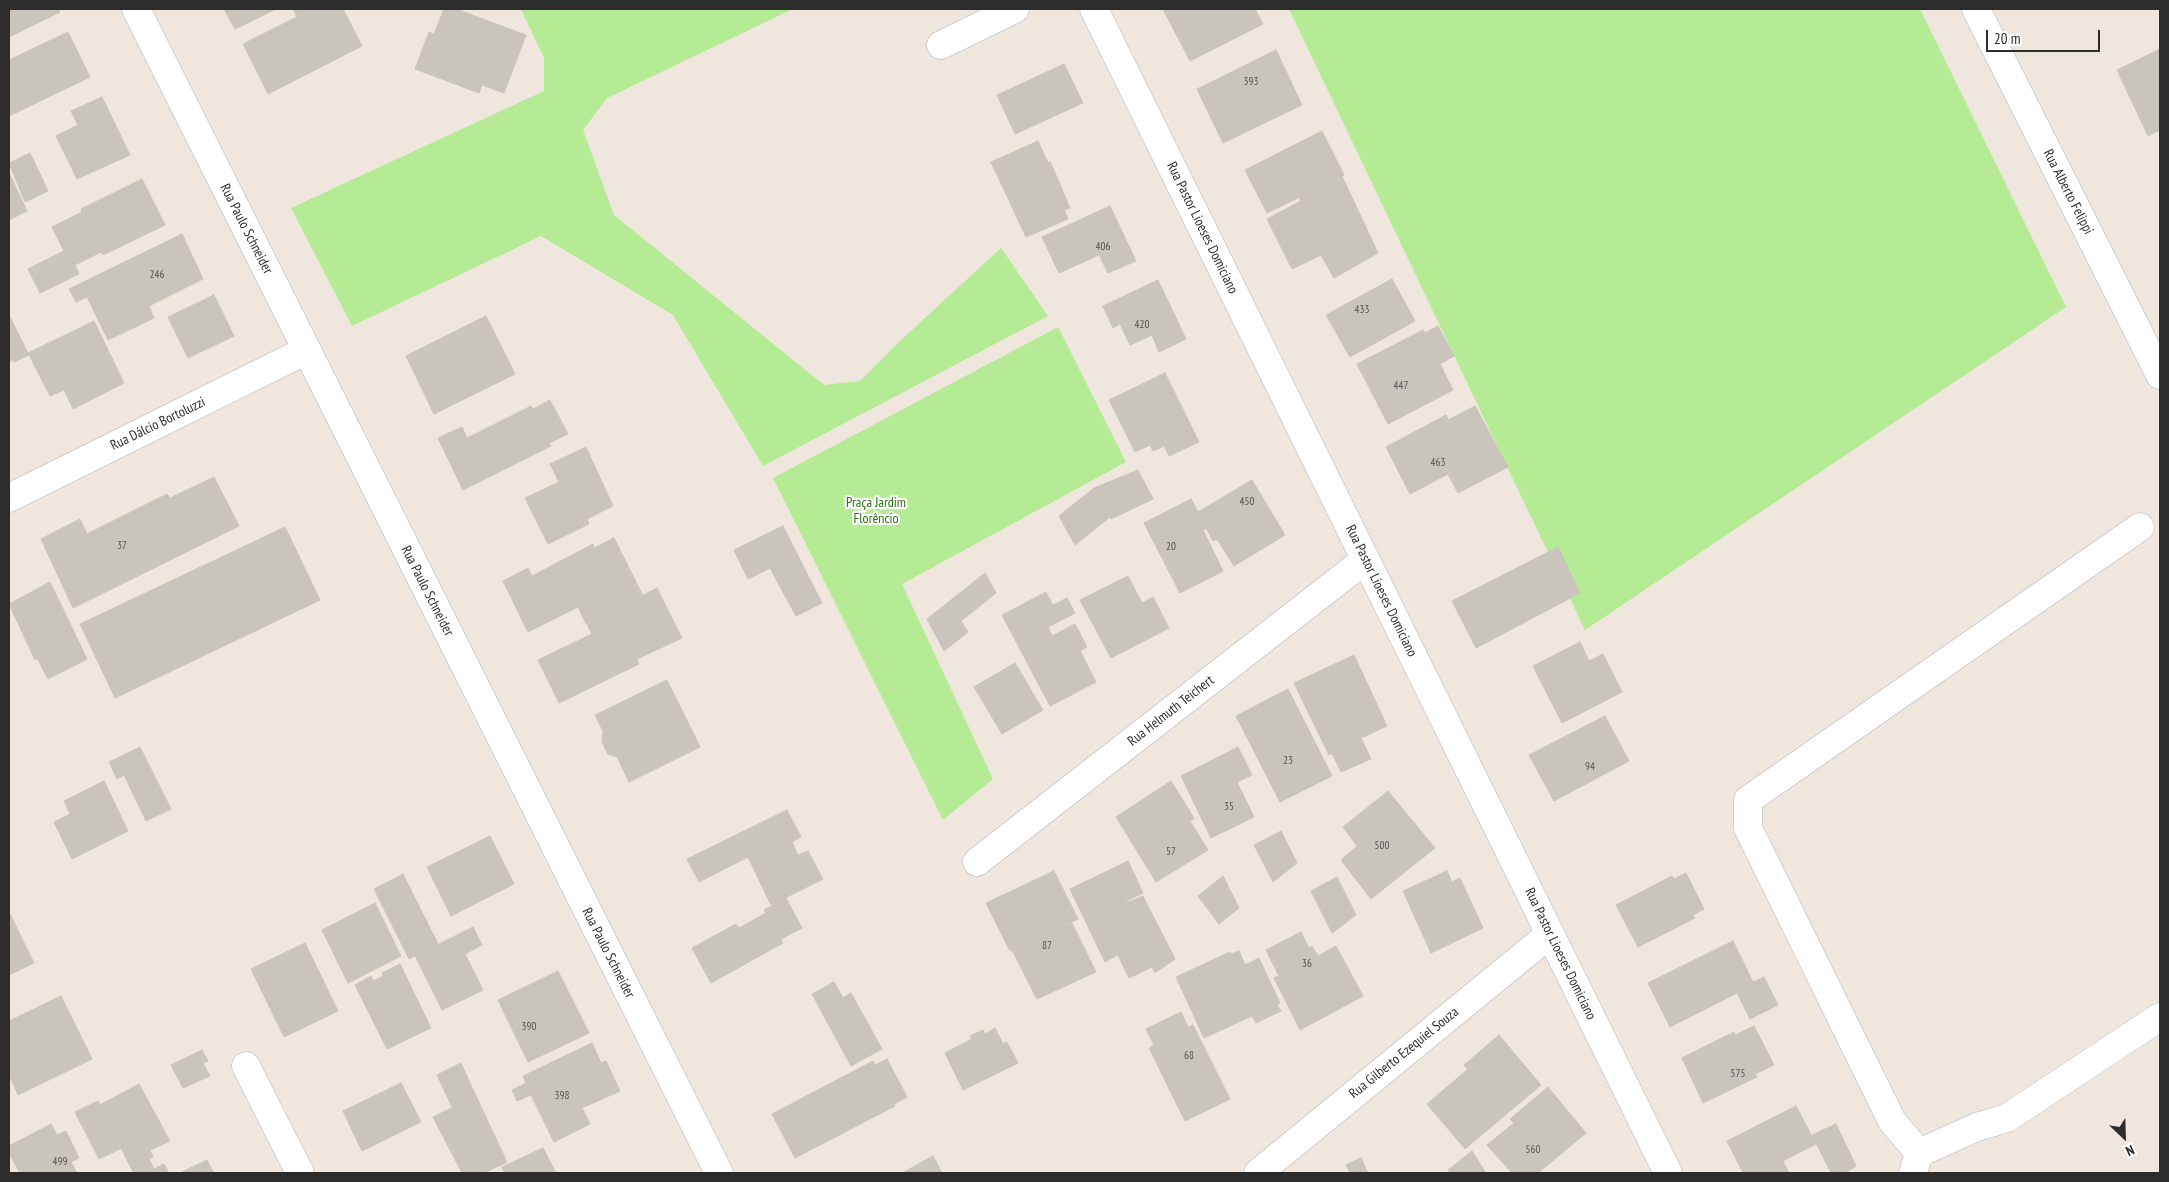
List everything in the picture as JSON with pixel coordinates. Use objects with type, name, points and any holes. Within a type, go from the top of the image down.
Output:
[{"type":"street","name":"Rua Paulo Schneider","points":[[136,9],[718,1173]]},
{"type":"street","points":[[941,45],[1015,9]]},
{"type":"street","name":"Rua Pastor Lioeses Domiciano","points":[[1094,9],[1668,1173]]},
{"type":"street","name":"Rua Alberto Felippi","points":[[1976,9],[2160,375]]},
{"type":"street","name":"Rua Dálcio Bortoluzzi","points":[[9,498],[306,350]]},
{"type":"street","points":[[2140,527],[1748,800],[1748,828],[1915,1166],[1977,1127],[2008,1118],[2160,1017]]},
{"type":"street","name":"Rua Helmuth Teichert","points":[[977,862],[1365,560]]},
{"type":"street","name":"Rua Gilberto Ezequiel Souza","points":[[1258,1173],[1550,934]]},
{"type":"street","points":[[246,1066],[300,1173]]},
{"type":"green space","points":[[521,9],[793,9],[607,98],[583,130],[614,215],[824,385],[860,381],[901,340],[1001,248],[1048,316],[763,466],[673,315],[541,236],[352,326],[291,208],[544,91],[544,58]]},
{"type":"green space","points":[[1289,9],[1920,9],[2066,307],[1585,630]]},
{"type":"green space","name":"Praça Jardim Florêncio","points":[[1058,327],[1126,462],[902,584],[993,779],[943,820],[773,478]]},
{"type":"building","points":[[9,9],[58,9],[60,12],[9,37]]},
{"type":"building","points":[[224,9],[276,9],[235,29]]},
{"type":"building","points":[[293,9],[343,9],[362,46],[268,94],[243,44],[297,17]]},
{"type":"building","points":[[444,9],[456,9],[526,35],[504,93],[482,85],[479,93],[415,69],[429,32],[434,34]]},
{"type":"building","points":[[1163,9],[1255,9],[1263,24],[1190,61]]},
{"type":"building","points":[[68,32],[90,77],[9,116],[9,60]]},
{"type":"building","points":[[2160,49],[2160,130],[2148,136],[2117,70]]},
{"type":"building","points":[[1276,50],[1302,105],[1223,143],[1197,89]]},
{"type":"building","points":[[1064,64],[1083,103],[1015,134],[997,95]]},
{"type":"building","points":[[102,97],[130,155],[77,179],[56,136],[78,125],[71,111]]},
{"type":"building","points":[[1322,131],[1344,175],[1267,213],[1245,170]]},
{"type":"building","points":[[1038,141],[1048,163],[1050,161],[1070,208],[1064,210],[1068,219],[1026,237],[991,162]]},
{"type":"building","points":[[30,153],[48,191],[25,202],[9,163]]},
{"type":"building","points":[[9,176],[27,211],[9,220]]},
{"type":"building","points":[[1342,176],[1378,253],[1334,278],[1321,255],[1292,269],[1267,219],[1301,201],[1299,197]]},
{"type":"building","points":[[142,179],[165,225],[103,255],[101,252],[75,265],[79,274],[40,293],[28,269],[64,251],[52,227],[82,212],[81,209]]},
{"type":"building","points":[[1110,206],[1136,261],[1108,273],[1099,255],[1059,273],[1042,237]]},
{"type":"building","points":[[182,234],[203,279],[149,306],[154,318],[108,340],[87,297],[76,302],[69,289]]},
{"type":"building","points":[[1392,279],[1415,321],[1350,357],[1326,315]]},
{"type":"building","points":[[1158,280],[1186,339],[1159,352],[1152,335],[1130,345],[1120,324],[1113,328],[1103,306]]},
{"type":"building","points":[[214,295],[234,336],[188,358],[168,317]]},
{"type":"building","points":[[9,315],[29,355],[14,362],[13,360],[9,362]]},
{"type":"building","points":[[486,316],[515,374],[434,414],[406,356]]},
{"type":"building","points":[[94,321],[124,383],[73,409],[64,390],[50,396],[28,353]]},
{"type":"building","points":[[1438,326],[1454,356],[1440,364],[1453,390],[1388,424],[1357,364],[1423,330],[1425,333]]},
{"type":"building","points":[[1165,373],[1199,442],[1169,456],[1164,446],[1153,451],[1150,445],[1135,452],[1109,400]]},
{"type":"building","points":[[550,400],[568,434],[549,443],[551,446],[463,490],[438,438],[462,427],[467,438],[531,406],[533,409]]},
{"type":"building","points":[[1475,406],[1508,467],[1458,493],[1448,474],[1410,494],[1386,447],[1446,415],[1448,420]]},
{"type":"building","points":[[586,447],[613,506],[587,519],[589,524],[548,544],[525,498],[559,482],[550,464]]},
{"type":"building","points":[[1138,470],[1153,499],[1111,519],[1094,488]]},
{"type":"building","points":[[214,477],[239,526],[73,608],[41,539],[80,519],[87,534],[167,494],[170,498]]},
{"type":"building","points":[[1252,480],[1285,535],[1234,566],[1217,539],[1213,541],[1198,512]]},
{"type":"building","points":[[1094,488],[1110,517],[1075,545],[1059,516]]},
{"type":"building","points":[[1191,499],[1207,528],[1203,530],[1223,571],[1180,593],[1144,523]]},
{"type":"building","points":[[783,526],[822,603],[796,616],[770,568],[748,579],[734,550]]},
{"type":"building","points":[[285,527],[320,600],[115,698],[80,624]]},
{"type":"building","points":[[614,538],[643,596],[586,624],[578,607],[528,632],[503,581],[528,568],[532,576],[593,544],[594,548]]},
{"type":"building","points":[[1558,547],[1580,593],[1476,648],[1452,601]]},
{"type":"building","points":[[985,573],[996,593],[961,621],[968,632],[944,651],[927,619]]},
{"type":"building","points":[[1128,576],[1142,603],[1153,597],[1169,628],[1111,658],[1080,600]]},
{"type":"building","points":[[50,582],[87,659],[48,679],[37,658],[35,660],[9,604]]},
{"type":"building","points":[[657,588],[682,638],[637,659],[639,664],[559,703],[538,660],[592,634],[587,624]]},
{"type":"building","points":[[1046,592],[1053,605],[1067,598],[1075,613],[1048,627],[1052,636],[1075,624],[1087,647],[1080,651],[1096,682],[1050,706],[1002,615]]},
{"type":"building","points":[[1580,642],[1589,661],[1603,654],[1622,692],[1562,723],[1533,666]]},
{"type":"building","points":[[1354,655],[1387,726],[1361,738],[1371,759],[1341,772],[1332,753],[1329,755],[1294,683]]},
{"type":"building","points":[[1015,663],[1043,710],[1002,734],[974,687]]},
{"type":"building","points":[[667,680],[700,747],[629,782],[617,757],[608,754],[602,742],[603,731],[595,715]]},
{"type":"building","points":[[1288,689],[1332,776],[1280,802],[1236,716]]},
{"type":"building","points":[[1605,716],[1629,761],[1554,801],[1529,755]]},
{"type":"building","points":[[140,747],[171,809],[146,821],[124,775],[117,779],[109,762]]},
{"type":"building","points":[[1238,747],[1252,775],[1237,782],[1254,817],[1211,838],[1181,776]]},
{"type":"building","points":[[104,781],[128,831],[72,859],[54,822],[70,814],[64,801]]},
{"type":"building","points":[[1171,781],[1194,818],[1190,821],[1208,850],[1156,882],[1116,817]]},
{"type":"building","points":[[1388,791],[1435,848],[1371,899],[1341,860],[1357,846],[1343,827]]},
{"type":"building","points":[[787,810],[801,837],[792,842],[798,855],[808,851],[823,879],[771,905],[748,857],[699,882],[687,859]]},
{"type":"building","points":[[1281,831],[1297,863],[1273,882],[1254,845]]},
{"type":"building","points":[[490,836],[514,884],[451,916],[427,867]]},
{"type":"building","points":[[1128,861],[1143,893],[1125,902],[1143,896],[1175,959],[1155,973],[1152,967],[1129,978],[1118,955],[1105,962],[1070,889]]},
{"type":"building","points":[[1054,871],[1078,919],[1010,951],[986,903]]},
{"type":"building","points":[[1447,871],[1452,882],[1460,878],[1483,928],[1431,953],[1403,891]]},
{"type":"building","points":[[1686,873],[1704,909],[1693,915],[1695,918],[1638,947],[1616,905],[1672,876],[1674,879]]},
{"type":"building","points":[[403,874],[438,944],[409,959],[374,889]]},
{"type":"building","points":[[1223,876],[1239,908],[1219,924],[1198,896]]},
{"type":"building","points":[[1337,877],[1356,915],[1332,933],[1311,891]]},
{"type":"building","points":[[786,898],[802,928],[781,939],[783,943],[711,983],[692,948],[736,924],[739,928],[766,913],[764,910]]},
{"type":"building","points":[[375,903],[401,956],[348,983],[322,930]]},
{"type":"building","points":[[9,912],[34,963],[9,975]]},
{"type":"building","points":[[1071,921],[1096,972],[1037,999],[1012,950]]},
{"type":"building","points":[[473,927],[482,945],[465,954],[483,990],[442,1010],[415,956]]},
{"type":"building","points":[[1301,932],[1309,948],[1312,946],[1318,956],[1336,946],[1363,996],[1300,1030],[1274,978],[1279,976],[1266,950]]},
{"type":"building","points":[[1733,941],[1753,982],[1764,977],[1778,1005],[1750,1019],[1737,993],[1670,1027],[1648,983]]},
{"type":"building","points":[[305,943],[338,1011],[284,1037],[251,969]]},
{"type":"building","points":[[1239,951],[1245,965],[1259,958],[1280,1003],[1277,1005],[1281,1011],[1256,1023],[1252,1016],[1204,1038],[1176,977],[1230,952],[1231,954]]},
{"type":"building","points":[[400,964],[431,1028],[387,1049],[355,985],[371,976],[373,981],[383,976],[382,973]]},
{"type":"building","points":[[558,971],[589,1033],[528,1062],[498,1000]]},
{"type":"building","points":[[834,982],[843,998],[851,993],[882,1049],[851,1066],[812,994]]},
{"type":"building","points":[[61,996],[92,1059],[18,1095],[9,1074],[9,1021]]},
{"type":"building","points":[[1181,1012],[1188,1027],[1193,1025],[1230,1099],[1185,1121],[1149,1048],[1154,1045],[1146,1029]]},
{"type":"building","points":[[1754,1026],[1774,1065],[1755,1074],[1757,1077],[1703,1103],[1682,1058],[1734,1032],[1735,1035]]},
{"type":"building","points":[[995,1028],[1003,1044],[1007,1042],[1018,1063],[963,1090],[945,1053],[972,1039],[970,1036],[983,1030],[985,1034]]},
{"type":"building","points":[[1499,1035],[1541,1085],[1465,1149],[1427,1104],[1468,1069],[1464,1065]]},
{"type":"building","points":[[592,1043],[601,1063],[606,1061],[620,1091],[582,1108],[590,1124],[554,1142],[531,1095],[517,1101],[512,1090],[526,1083],[523,1076]]},
{"type":"building","points":[[202,1050],[208,1061],[203,1063],[210,1076],[183,1088],[171,1065]]},
{"type":"building","points":[[887,1059],[907,1097],[894,1104],[895,1106],[795,1158],[772,1114],[873,1061],[875,1065]]},
{"type":"building","points":[[461,1063],[476,1096],[452,1107],[437,1075]]},
{"type":"building","points":[[401,1083],[421,1122],[362,1151],[343,1111]]},
{"type":"building","points":[[139,1084],[170,1141],[150,1150],[153,1157],[131,1168],[100,1105]]},
{"type":"building","points":[[1548,1087],[1586,1133],[1538,1173],[1512,1173],[1487,1145],[1514,1123],[1510,1119]]},
{"type":"building","points":[[476,1096],[507,1162],[484,1173],[462,1173],[433,1117]]},
{"type":"building","points":[[98,1101],[122,1148],[99,1159],[75,1112]]},
{"type":"building","points":[[1796,1106],[1816,1144],[1783,1161],[1789,1173],[1743,1173],[1727,1141]]},
{"type":"building","points":[[51,1124],[57,1135],[66,1131],[79,1158],[71,1162],[77,1173],[20,1173],[9,1153],[9,1146]]},
{"type":"building","points":[[1836,1124],[1856,1166],[1845,1173],[1831,1173],[1812,1135]]},
{"type":"building","points":[[543,1148],[556,1173],[505,1173],[502,1167]]},
{"type":"building","points":[[1472,1151],[1486,1173],[1450,1173],[1448,1170]]},
{"type":"building","points":[[933,1156],[942,1173],[902,1173]]},
{"type":"building","points":[[1361,1158],[1368,1173],[1350,1173],[1346,1165]]},
{"type":"building","points":[[149,1159],[154,1169],[164,1164],[169,1173],[134,1173],[131,1168]]},
{"type":"building","points":[[207,1160],[214,1173],[180,1173]]}]
